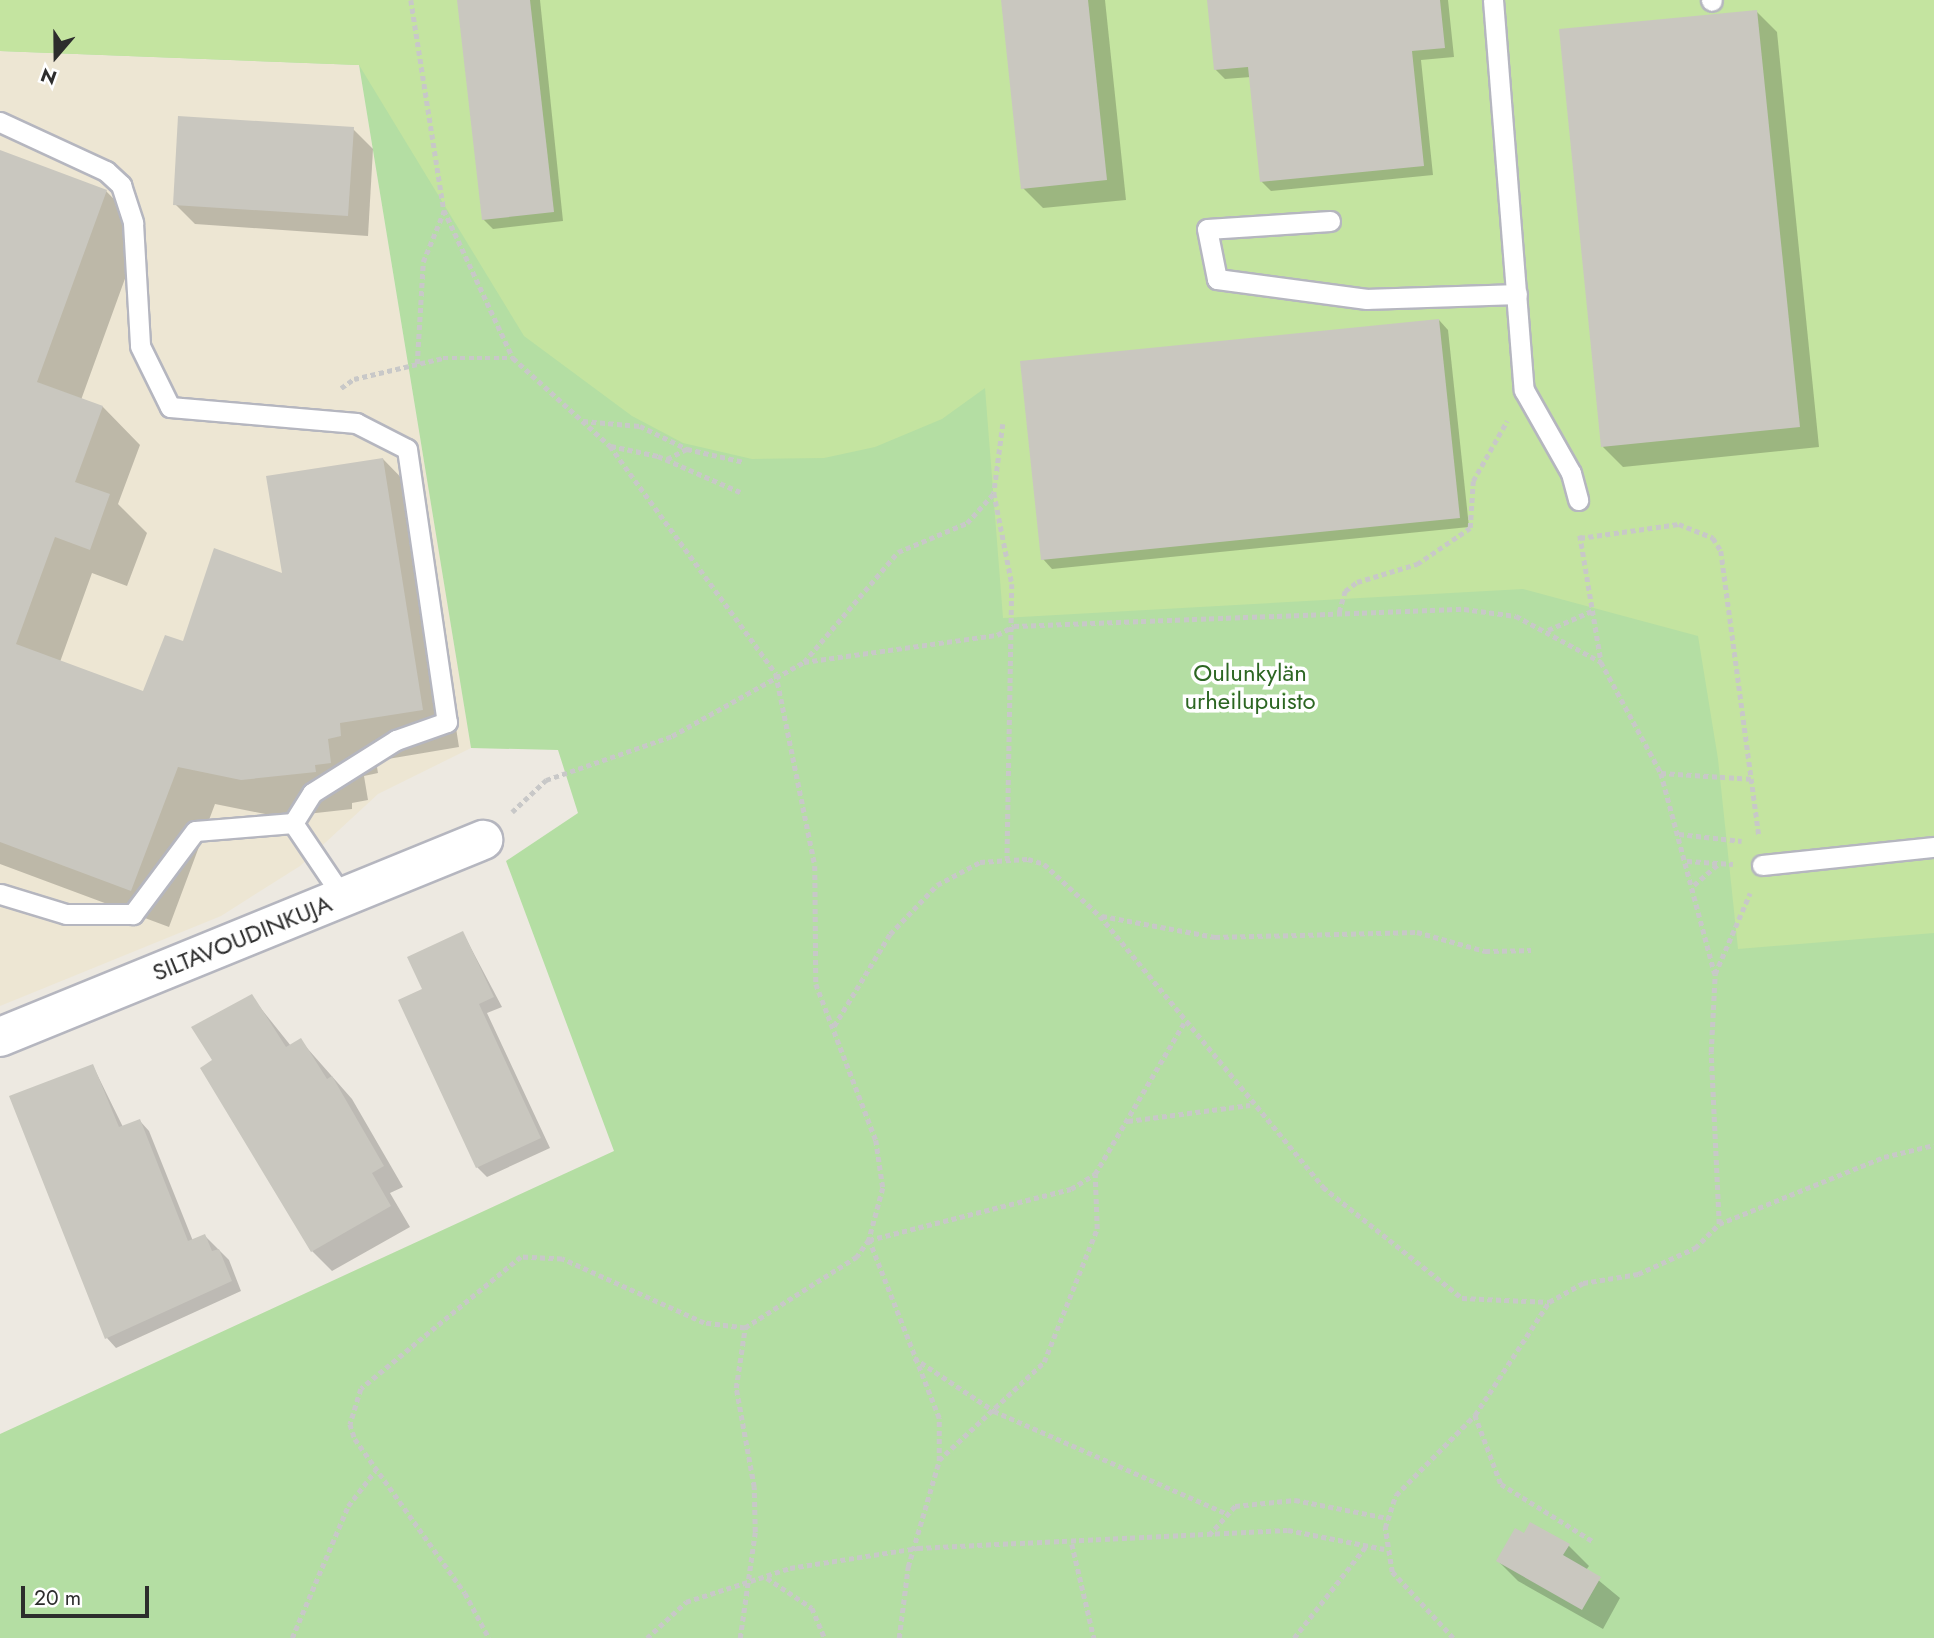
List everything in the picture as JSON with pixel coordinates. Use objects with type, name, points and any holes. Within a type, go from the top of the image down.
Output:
[{"type":"street","name":"SILTAVOUDINKUJA","points":[[0,1037],[483,840]]},
{"type":"lane","points":[[1493,0],[1524,390],[1571,473],[1577,500]]},
{"type":"lane","points":[[0,122],[94,165],[121,185],[133,223],[140,346],[170,407],[356,423],[407,449],[447,722],[396,740],[312,793],[293,823]]},
{"type":"lane","points":[[1330,221],[1207,229],[1217,279],[1367,299],[1517,293]]},
{"type":"lane","points":[[0,894],[66,914],[133,914],[195,831],[293,823]]},
{"type":"lane","points":[[293,823],[343,897]]},
{"type":"lane","points":[[1762,865],[1934,847]]},
{"type":"path","points":[[411,0],[444,210],[513,358],[610,446],[776,674],[815,866],[816,984],[876,1140],[883,1188],[869,1240],[836,1273],[745,1328],[704,1323],[562,1259],[521,1257],[360,1389],[350,1424],[375,1471],[465,1592],[489,1638]]},
{"type":"path","points":[[417,364],[423,261],[444,210]]},
{"type":"path","points":[[297,420],[354,379],[417,364],[513,358]]},
{"type":"path","points":[[1339,612],[1345,591],[1357,582],[1417,564],[1470,528],[1473,481],[1524,390]]},
{"type":"path","points":[[582,421],[640,426],[687,449],[744,462]]},
{"type":"path","points":[[1003,424],[994,493],[1014,626],[1007,858]]},
{"type":"path","points":[[610,446],[666,460],[740,492]]},
{"type":"path","points":[[666,460],[687,449]]},
{"type":"path","points":[[804,662],[898,552],[967,523],[994,493]]},
{"type":"path","points":[[1577,500],[1580,538],[1601,662],[1661,773],[1716,974],[1711,1052],[1719,1224]]},
{"type":"path","points":[[1580,538],[1679,524],[1713,538],[1726,569],[1760,842],[1679,834]]},
{"type":"path","points":[[483,840],[546,780],[672,736],[776,674],[804,662],[997,635],[1014,626],[1464,609],[1516,616],[1547,630],[1601,662]]},
{"type":"path","points":[[1547,630],[1592,611]]},
{"type":"path","points":[[1661,773],[1754,779]]},
{"type":"path","points":[[834,1026],[906,914],[958,870],[1007,858],[1028,859],[1062,876],[1100,916],[1251,1105],[1324,1187],[1442,1286],[1482,1302],[1549,1302]]},
{"type":"path","points":[[1687,861],[1762,865],[1716,974]]},
{"type":"path","points":[[1693,885],[1720,863]]},
{"type":"path","points":[[1100,916],[1215,937],[1418,932],[1485,951],[1531,950]]},
{"type":"path","points":[[869,1240],[1071,1189],[1095,1174],[1184,1023]]},
{"type":"path","points":[[1127,1121],[1251,1105]]},
{"type":"path","points":[[1453,1638],[1413,1601],[1384,1549],[1388,1518],[1396,1495],[1475,1415],[1549,1302],[1583,1283],[1638,1273],[1683,1253],[1719,1224],[1884,1157],[1934,1145]]},
{"type":"path","points":[[939,1461],[1044,1362],[1097,1229],[1095,1174]]},
{"type":"path","points":[[869,1240],[913,1358],[939,1418],[939,1461],[918,1548],[908,1567],[899,1638]]},
{"type":"path","points":[[740,1638],[754,1487],[736,1388],[745,1328]]},
{"type":"path","points":[[913,1358],[994,1411],[1228,1514]]},
{"type":"path","points":[[1475,1415],[1502,1484],[1519,1501],[1594,1542]]},
{"type":"path","points":[[292,1638],[348,1506],[375,1471]]},
{"type":"path","points":[[1208,1536],[1235,1506],[1295,1500],[1388,1518]]},
{"type":"path","points":[[648,1638],[686,1602],[832,1560],[918,1548],[1072,1544],[1288,1530],[1384,1549]]},
{"type":"path","points":[[1072,1544],[1094,1638]]},
{"type":"path","points":[[1294,1638],[1367,1545]]},
{"type":"path","points":[[766,1577],[812,1608],[825,1638]]},
{"type":"shaded area","points":[[0,51],[359,65],[471,748],[378,794],[300,866],[221,916],[0,1006]]},
{"type":"green space","name":"Oulunkylän urheilupuisto","points":[[0,0],[1934,0],[1934,1638],[0,1638],[0,1434],[614,1151],[506,861],[578,813],[558,750],[471,748],[359,65],[0,51]]},
{"type":"green space","points":[[0,0],[1934,0],[1934,933],[1738,949],[1718,759],[1698,636],[1523,589],[1003,618],[985,388],[942,419],[875,447],[824,458],[752,459],[683,443],[632,416],[524,336],[359,65],[0,51]]},
{"type":"building","points":[[457,0],[530,0],[554,212],[482,220]]},
{"type":"building","points":[[1001,0],[1088,0],[1107,180],[1021,189]]},
{"type":"building","points":[[1207,0],[1440,0],[1445,48],[1412,51],[1424,166],[1260,182],[1248,67],[1214,70]]},
{"type":"building","points":[[1757,10],[1800,427],[1601,447],[1559,29]]},
{"type":"building","points":[[178,116],[354,127],[348,216],[173,205]]},
{"type":"building","points":[[0,150],[107,190],[37,382],[103,406],[75,482],[110,494],[90,550],[55,537],[16,644],[143,691],[165,635],[183,641],[214,548],[282,573],[266,476],[383,458],[423,710],[340,723],[341,736],[328,739],[331,763],[315,765],[316,772],[241,780],[178,767],[131,891],[0,842]]},
{"type":"building","points":[[1439,319],[1460,518],[1041,560],[1020,361]]},
{"type":"building","points":[[463,931],[494,997],[479,1004],[541,1138],[476,1168],[398,1000],[422,989],[407,957]]},
{"type":"building","points":[[252,994],[286,1047],[301,1038],[327,1079],[332,1076],[384,1166],[372,1173],[391,1206],[311,1252],[200,1068],[212,1060],[191,1027]]},
{"type":"building","points":[[93,1064],[119,1127],[140,1119],[188,1241],[205,1234],[212,1251],[219,1249],[232,1281],[105,1339],[9,1096]]},
{"type":"building","points":[[1530,1522],[1570,1544],[1563,1555],[1601,1577],[1582,1610],[1496,1561],[1515,1528],[1524,1533]]}]
